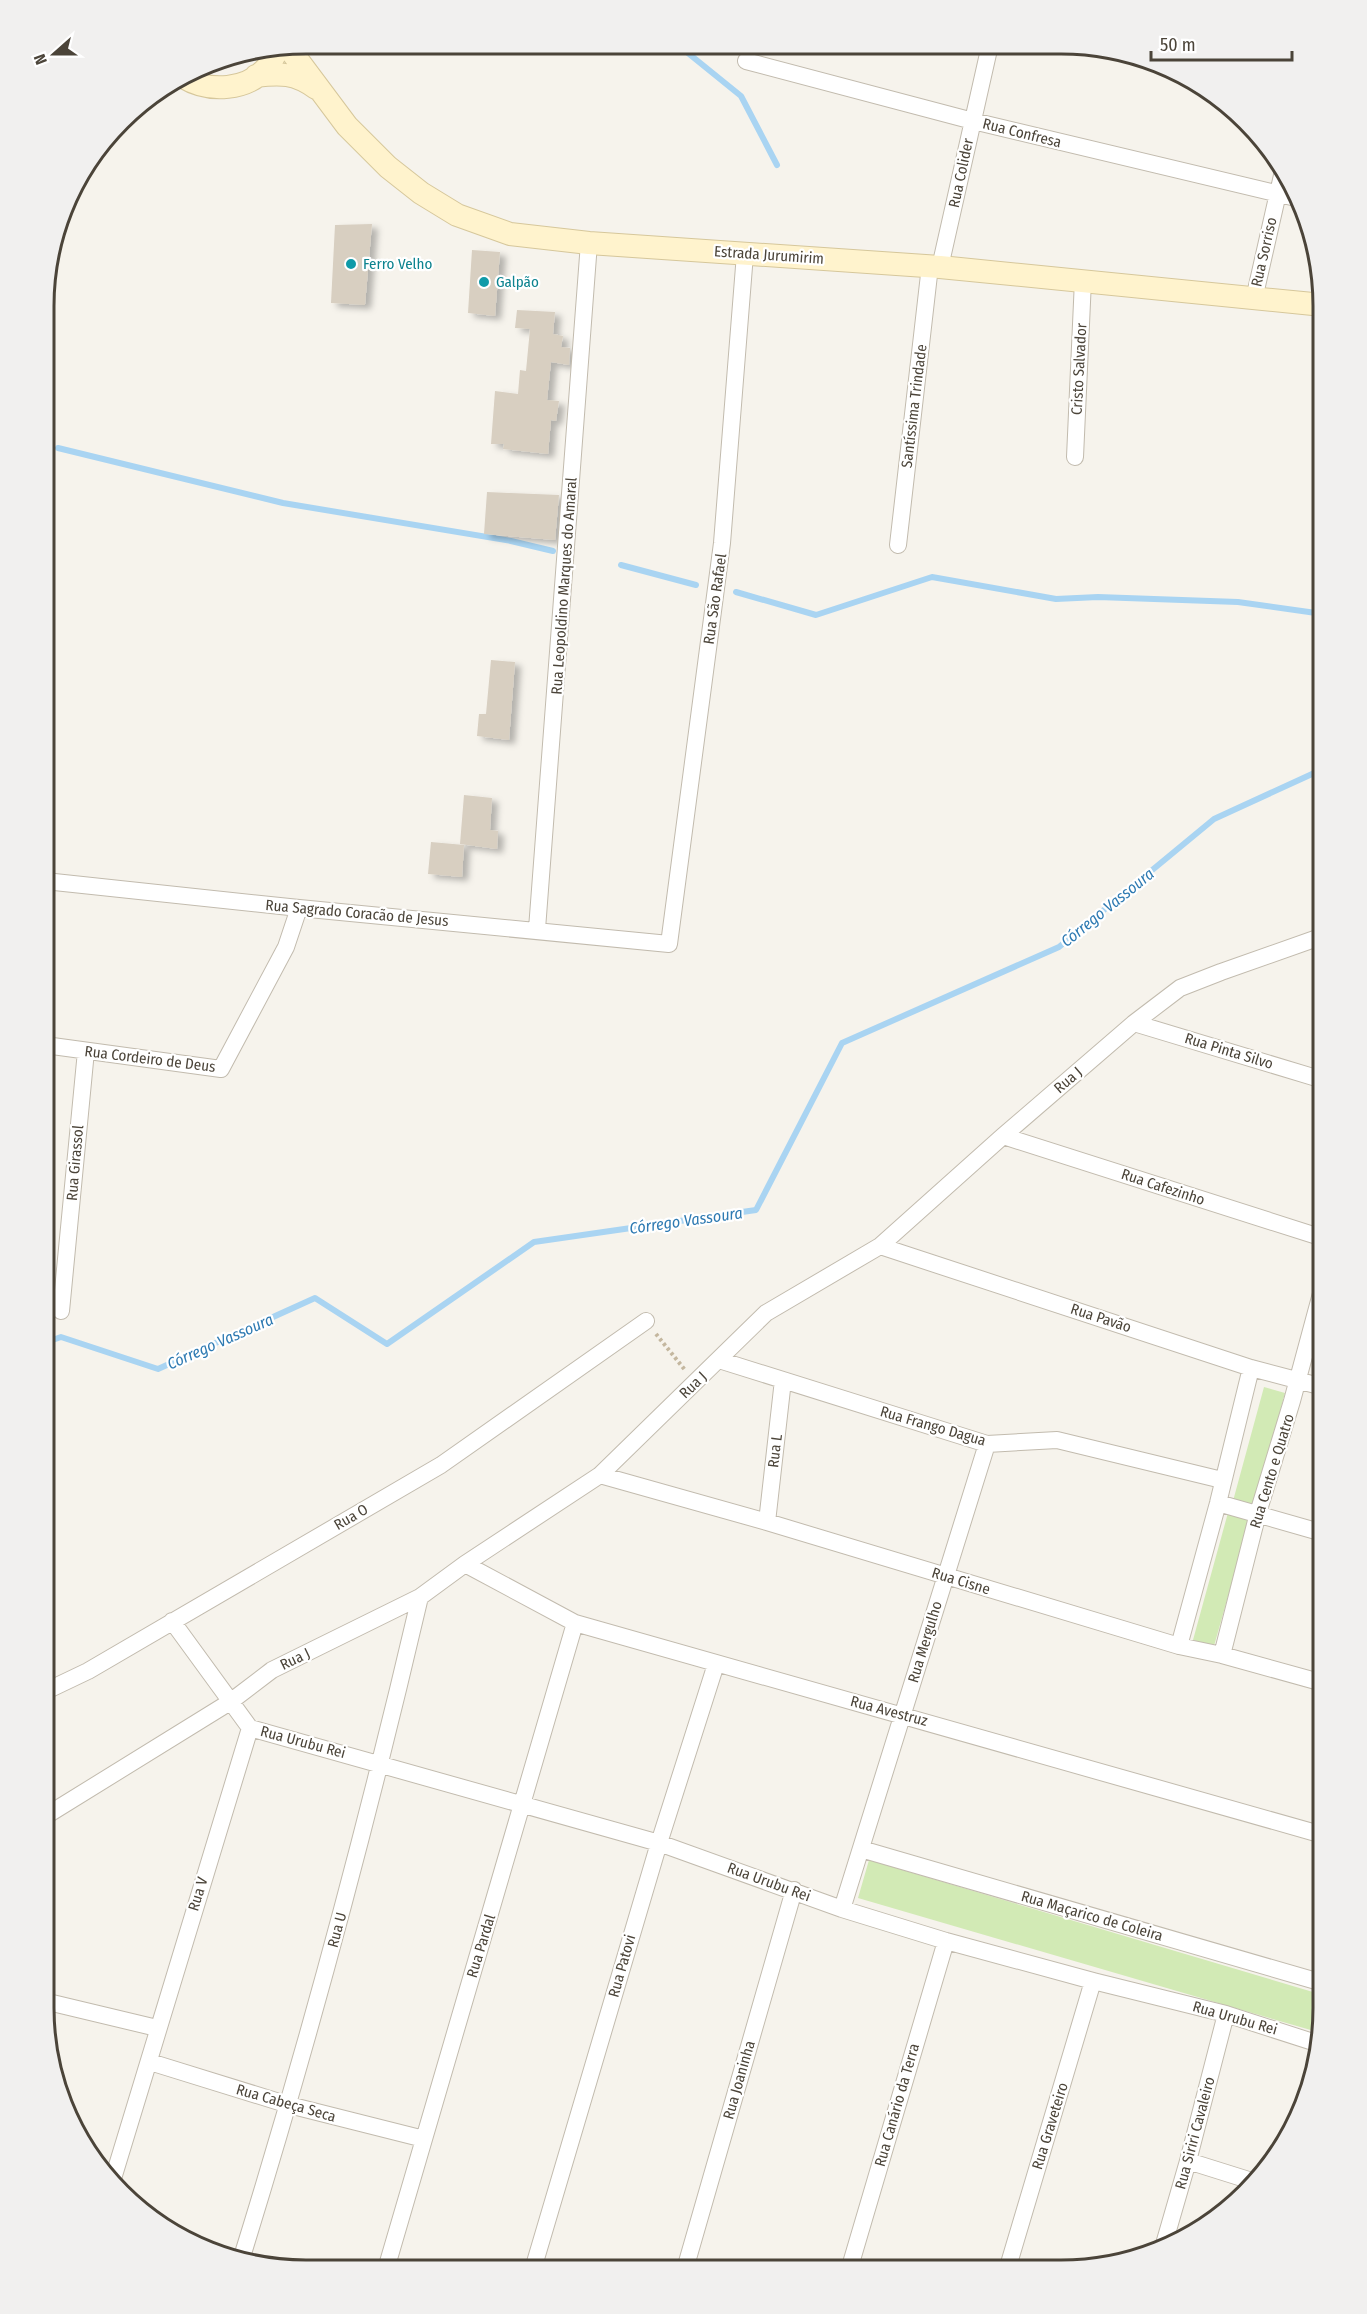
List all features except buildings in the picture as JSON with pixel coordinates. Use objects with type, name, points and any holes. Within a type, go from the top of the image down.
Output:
[{"type":"main road","name":"Estrada Jurumirim","points":[[293,55],[347,126],[388,167],[421,193],[457,215],[510,234],[590,243],[935,266],[1313,304]]},
{"type":"main road","points":[[256,76],[268,66],[274,56]]},
{"type":"main road","points":[[191,82],[219,88],[235,85],[256,76],[273,74],[302,78],[317,89]]},
{"type":"street","name":"Rua Colider","points":[[935,266],[988,54]]},
{"type":"street","name":"Rua Confresa","points":[[746,61],[972,121],[1288,196]]},
{"type":"street","name":"Rua Sorriso","points":[[1254,298],[1280,183]]},
{"type":"street","name":"Rua Leopoldino Marques do Amaral","points":[[537,929],[590,243]]},
{"type":"street","name":"Rua São Rafael","points":[[669,944],[722,543],[745,254]]},
{"type":"street","name":"Santíssima Trindade","points":[[898,545],[935,266]]},
{"type":"street","name":"Cristo Salvador","points":[[1075,457],[1083,280]]},
{"type":"street","name":"Rua Sagrado Coracão de Jesus","points":[[54,882],[669,944]]},
{"type":"street","name":"Rua Cordeiro de Deus","points":[[54,1047],[221,1069],[286,948],[299,908]]},
{"type":"street","name":"Rua J","points":[[54,1811],[230,1702],[272,1670],[420,1597],[465,1564],[600,1475],[766,1313],[880,1246],[1134,1023],[1180,988],[1313,940]]},
{"type":"street","name":"Rua Pinta Silvo","points":[[1134,1023],[1313,1077]]},
{"type":"street","name":"Rua Girassol","points":[[61,1311],[86,1052]]},
{"type":"street","name":"Rua Cafezinho","points":[[1003,1136],[1313,1235]]},
{"type":"street","name":"Rua Pavão","points":[[880,1246],[1251,1368],[1313,1384]]},
{"type":"street","name":"Rua O","points":[[54,1687],[88,1671],[441,1465],[646,1322]]},
{"type":"street","name":"Rua Cento e Quatro","points":[[1222,1655],[1258,1513],[1313,1323]]},
{"type":"street","name":"Rua Frango Dagua","points":[[719,1360],[987,1443],[1057,1440],[1222,1480]]},
{"type":"street","points":[[1179,1646],[1218,1503],[1251,1368]]},
{"type":"street","name":"Rua L","points":[[766,1522],[783,1380]]},
{"type":"street","name":"Rua Mergulho","points":[[842,1909],[987,1443]]},
{"type":"street","name":"Rua Cisne","points":[[600,1475],[766,1522],[1179,1646],[1222,1655],[1313,1680]]},
{"type":"street","points":[[1218,1503],[1313,1530]]},
{"type":"street","name":"Rua Avestruz","points":[[465,1564],[575,1623],[1313,1832]]},
{"type":"street","name":"Rua U","points":[[244,2252],[289,2105],[381,1764],[420,1597]]},
{"type":"street","points":[[172,1621],[230,1702]]},
{"type":"street","name":"Rua Pardal","points":[[389,2260],[575,1623]]},
{"type":"street","name":"Rua Patovi","points":[[536,2260],[659,1843],[716,1664]]},
{"type":"street","name":"Rua Urubu Rei","points":[[230,1702],[250,1728],[659,1843],[842,1909],[946,1941],[1093,1982],[1226,2014],[1311,2041]]},
{"type":"street","name":"Rua V","points":[[115,2173],[150,2062],[157,2028],[250,1728]]},
{"type":"street","name":"Rua Maçarico de Coleira","points":[[861,1850],[1313,1980]]},
{"type":"street","name":"Rua Joaninha","points":[[688,2260],[794,1890]]},
{"type":"street","name":"Rua Canário da Terra","points":[[852,2260],[946,1941]]},
{"type":"street","name":"Rua Graveteiro","points":[[1010,2260],[1093,1982]]},
{"type":"street","points":[[54,2003],[157,2028]]},
{"type":"street","name":"Rua Siriri Cavaleiro","points":[[1165,2238],[1188,2161],[1226,2014]]},
{"type":"street","name":"Rua Cabeça Seca","points":[[150,2062],[289,2105],[424,2139]]},
{"type":"street","points":[[1188,2161],[1246,2179]]},
{"type":"path","points":[[646,1322],[696,1383]]},
{"type":"green space","points":[[1264,1387],[1285,1393],[1254,1507],[1233,1501]]},
{"type":"green space","points":[[1229,1509],[1251,1515],[1214,1646],[1193,1640]]},
{"type":"green space","points":[[869,1860],[1313,1992],[1312,2030],[858,1898]]},
{"type":"waterway","points":[[689,54],[741,96],[777,165]]},
{"type":"waterway","points":[[58,448],[283,503],[511,541],[553,551]]},
{"type":"waterway","points":[[621,565],[696,585]]},
{"type":"waterway","points":[[736,592],[816,615],[932,577],[1056,599],[1098,597],[1238,602],[1313,613]]},
{"type":"waterway","name":"Córrego Vassoura","points":[[54,1339],[61,1337],[158,1369],[315,1298],[387,1344],[534,1242],[756,1210],[842,1043],[1059,947],[1214,819],[1313,774]]},
{"type":"place","name":"Ferro Velho","points":[[351,264]]},
{"type":"place","name":"Galpão","points":[[484,282]]}]
